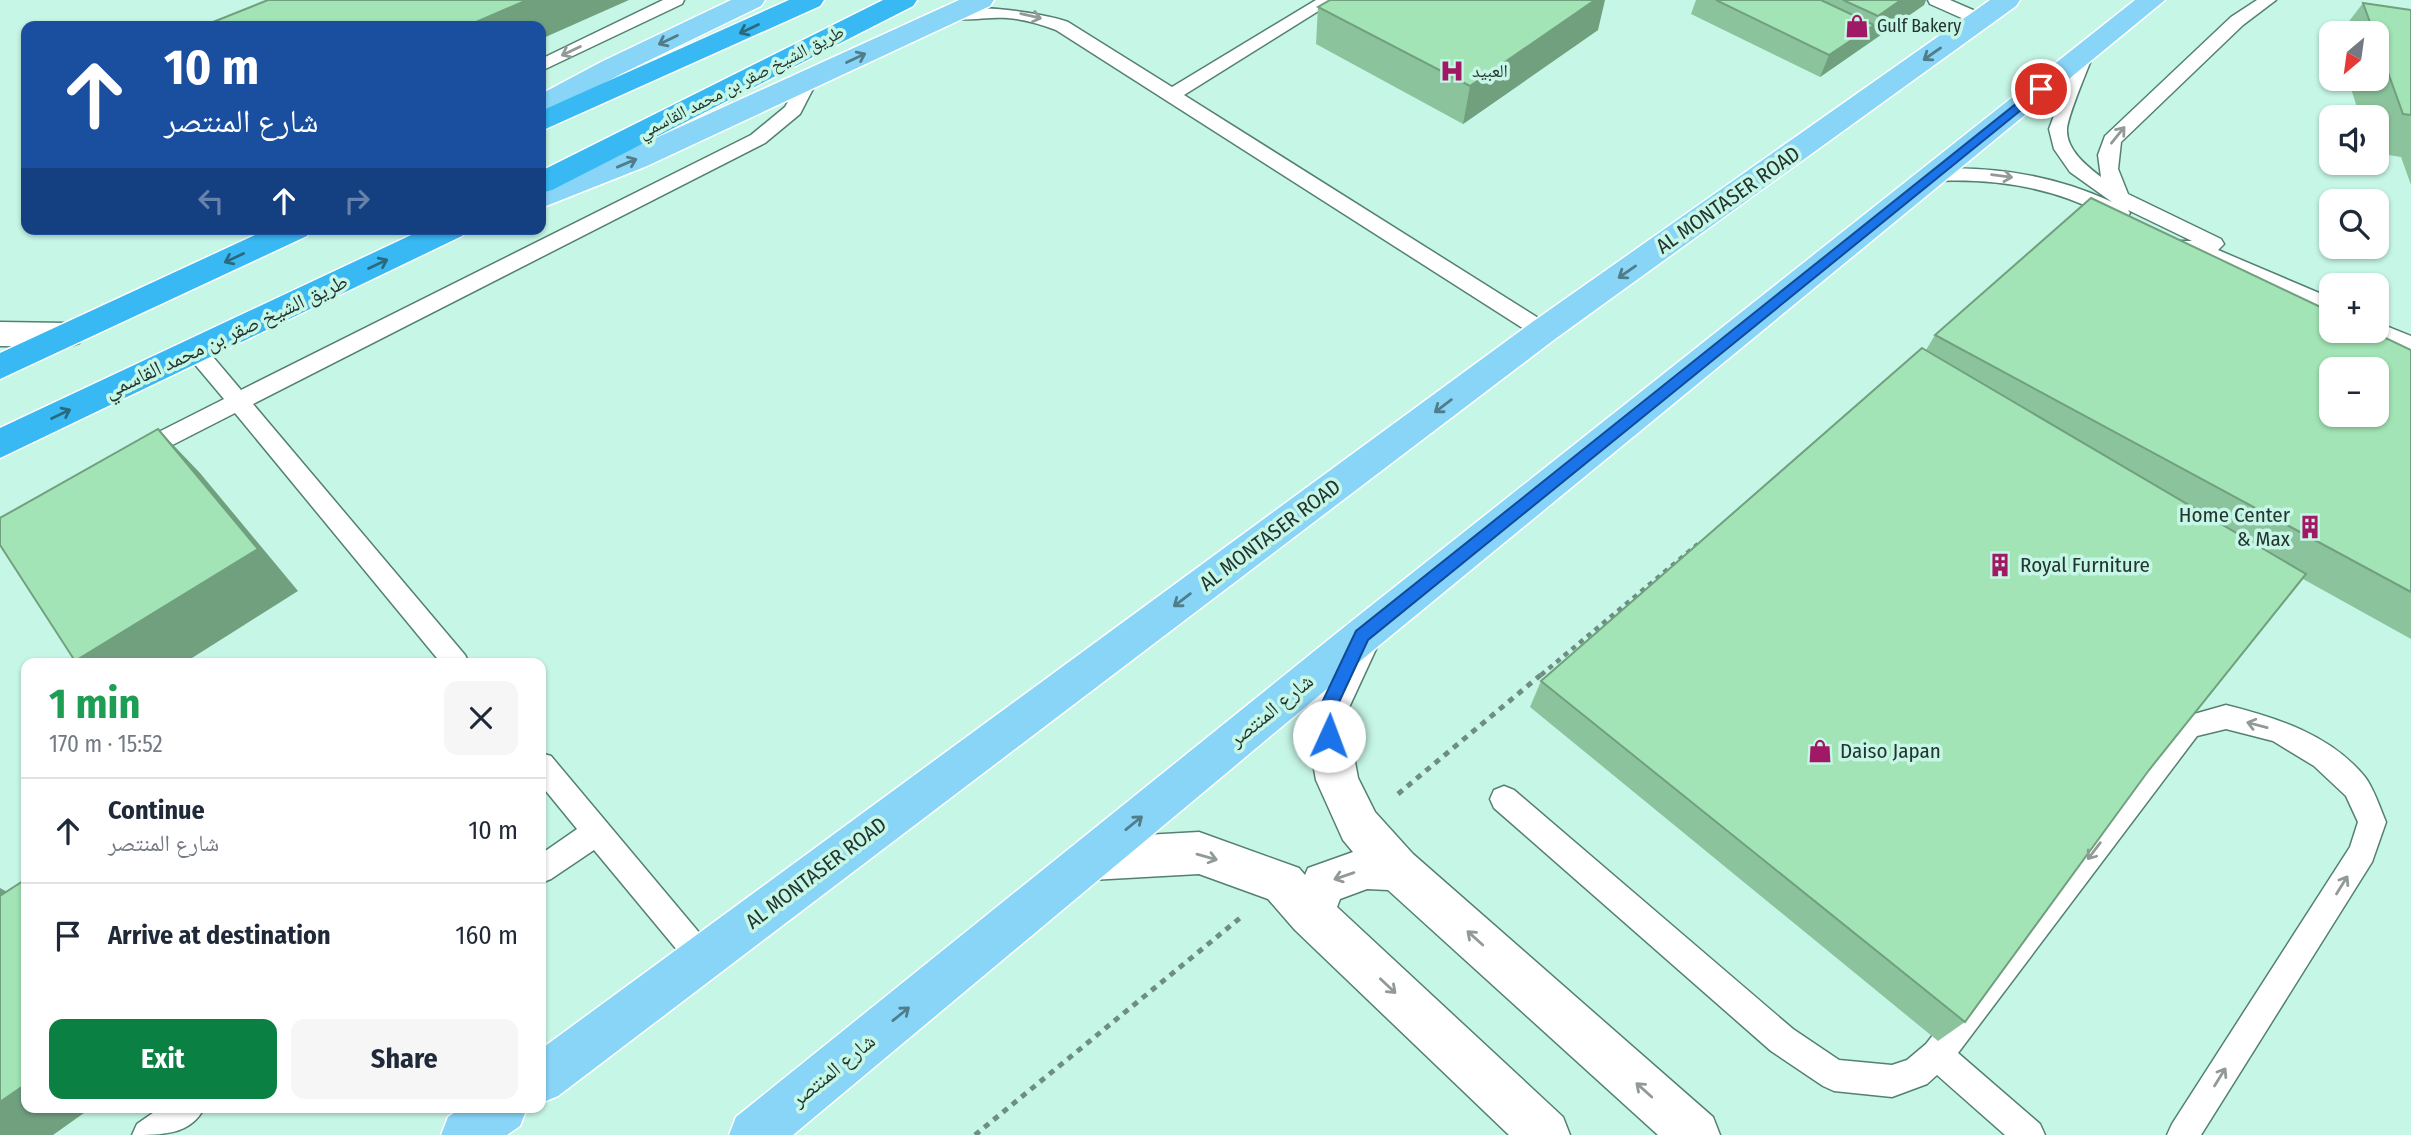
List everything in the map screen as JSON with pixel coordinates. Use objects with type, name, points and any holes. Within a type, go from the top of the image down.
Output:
[{"type":"highway","name":"طريق الشيخ صقر بن محمد القاسمي","points":[[546,120],[811,0]]},
{"type":"highway","name":"طريق الشيخ صقر بن محمد القاسمي","points":[[546,180],[904,0]]},
{"type":"highway","points":[[0,366],[280,235]]},
{"type":"highway","name":"طريق الشيخ صقر بن محمد القاسمي","points":[[0,444],[438,235]]},
{"type":"main road","points":[[546,103],[611,68],[752,0]]},
{"type":"main road","points":[[546,196],[636,159],[981,0]]},
{"type":"main road","name":"شارع المنتصر","points":[[754,1135],[1362,636],[2084,55],[2151,7]]},
{"type":"main road","name":"AL MONTASER ROAD","points":[[546,1075],[1543,331],[1994,10]]},
{"type":"main road","points":[[466,1135],[495,1113]]},
{"type":"street","points":[[0,334],[67,335]]},
{"type":"street","points":[[1362,636],[1325,715],[1337,780],[1359,826],[1397,869],[1695,1135]]},
{"type":"street","points":[[1091,859],[1199,853],[1297,898],[1545,1135]]},
{"type":"street","points":[[1297,898],[1324,883],[1367,868],[1397,869]]},
{"type":"lane","points":[[546,64],[677,0]]},
{"type":"lane","points":[[1172,95],[1328,0]]},
{"type":"lane","points":[[1936,0],[1994,10]]},
{"type":"lane","points":[[2120,197],[2106,166],[2107,152],[2112,140],[2237,20],[2268,0]]},
{"type":"lane","points":[[1054,1],[1062,26]]},
{"type":"lane","points":[[950,15],[1010,12],[1062,26],[1543,331]]},
{"type":"lane","points":[[2084,55],[2060,120],[2058,139],[2067,159],[2077,169],[2120,197],[2204,237],[2235,262]]},
{"type":"lane","points":[[119,462],[237,400],[758,139],[793,110],[809,79]]},
{"type":"lane","points":[[1934,175],[1996,175],[2063,189],[2099,203],[2191,248],[2235,262],[2319,301]]},
{"type":"lane","points":[[2389,335],[2411,345]]},
{"type":"lane","points":[[195,350],[452,658]]},
{"type":"lane","points":[[1504,799],[1782,1040],[1835,1075],[1892,1081],[1916,1073],[1937,1055],[2189,726],[2226,717],[2280,731],[2324,757],[2356,787],[2372,822],[2362,853],[2183,1135]]},
{"type":"lane","points":[[546,771],[702,958]]},
{"type":"lane","points":[[546,867],[597,832]]},
{"type":"lane","points":[[1937,1055],[2029,1135]]},
{"type":"lane","points":[[148,1135],[181,1113]]},
{"type":"path","points":[[1359,826],[1703,539]]},
{"type":"path","points":[[975,1135],[1297,898]]},
{"type":"building","points":[[268,0],[527,0],[479,21],[216,21]]},
{"type":"building","points":[[1330,0],[1595,0],[1470,86],[1318,7]]},
{"type":"building","points":[[1716,0],[1821,0],[1874,25],[1829,55]]},
{"type":"building","points":[[1843,0],[1901,0],[1878,16]]},
{"type":"building","points":[[2363,3],[2411,10],[2411,115],[2403,114],[2389,75],[2389,21],[2370,21]]},
{"type":"building","name":"Home Center & Max","points":[[2091,198],[2319,306],[2319,343],[2389,343],[2389,340],[2411,350],[2411,592],[1935,335]]},
{"type":"building","points":[[1922,348],[2306,574],[2149,770],[1965,1022],[1541,681]]},
{"type":"building","points":[[158,429],[258,549],[80,658],[73,658],[0,545],[0,518]]},
{"type":"building","points":[[21,882],[21,1087],[0,1102],[0,896]]},
{"type":"place","name":"Gulf Bakery","points":[[1857,26]]},
{"type":"place","name":"العبيد","points":[[1452,71]]},
{"type":"place","name":"Home Center & Max","points":[[2310,527]]},
{"type":"place","name":"Royal Furniture","points":[[2000,565]]},
{"type":"place","name":"Daiso Japan","points":[[1820,751]]},
{"type":"route","points":[[1329,736],[1325,715],[1362,636],[2041,89]]}]
